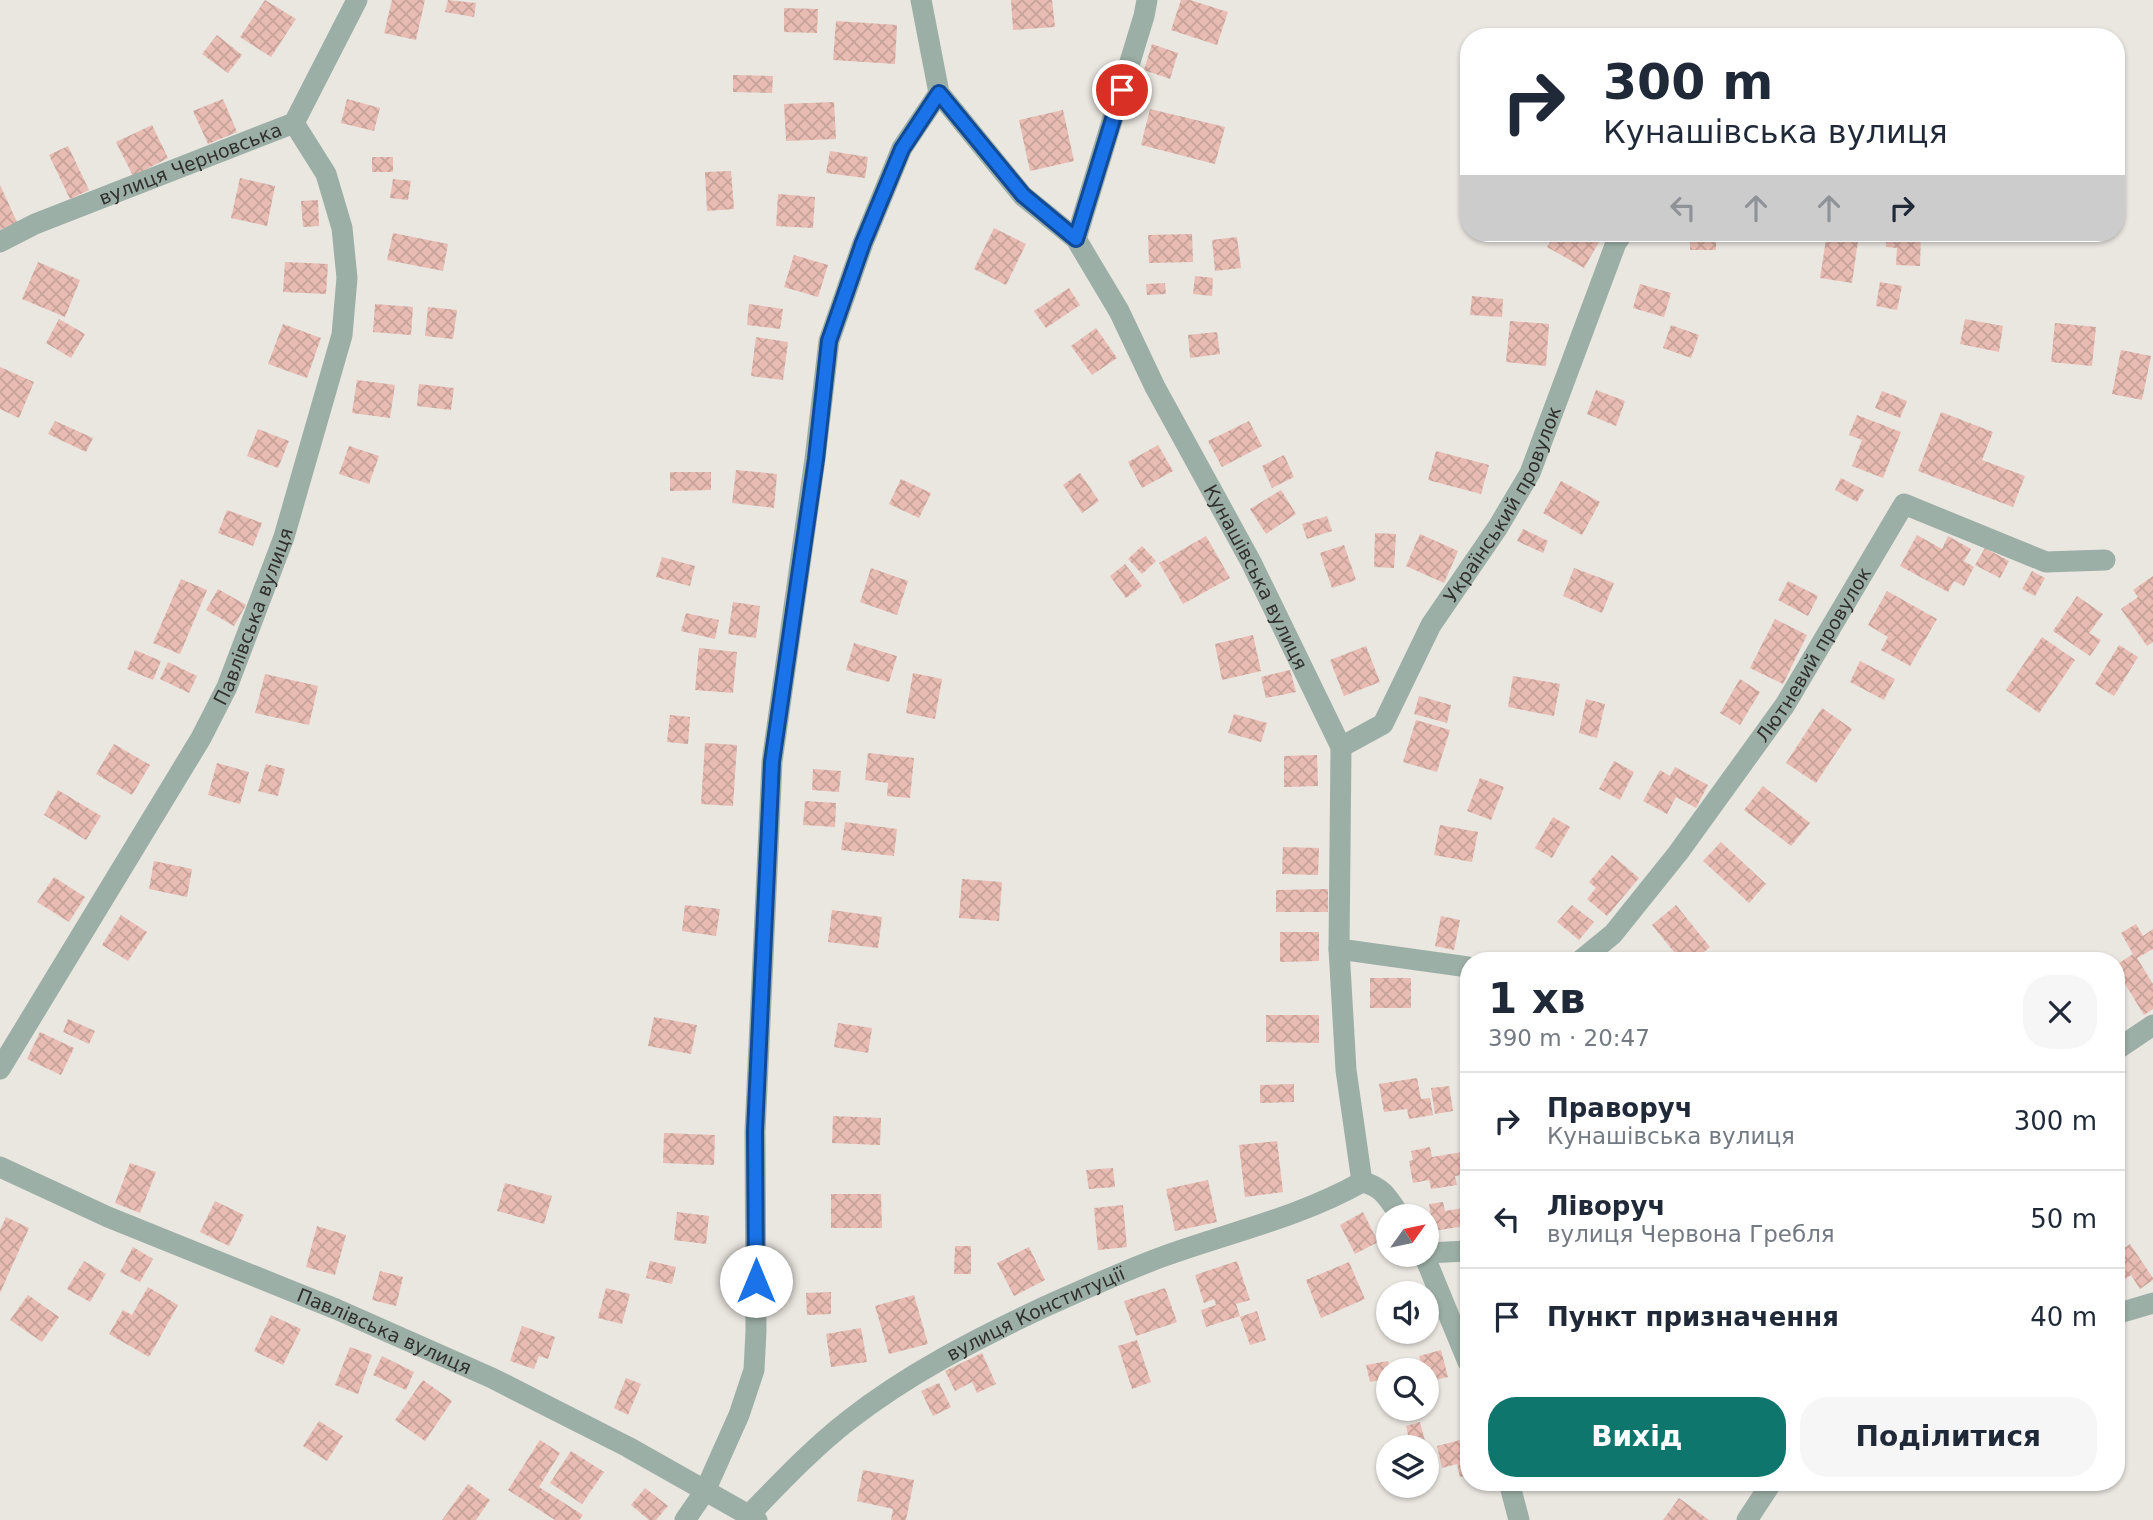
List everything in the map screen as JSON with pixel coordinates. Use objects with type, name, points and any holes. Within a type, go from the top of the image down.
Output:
[{"type":"street","name":"вулиця Черновська","points":[[0,242],[35,224],[294,123],[357,0]]},
{"type":"street","name":"Кунашівська вулиця","points":[[921,0],[939,93],[1023,195],[1076,239],[1119,312],[1155,387],[1251,562],[1341,747],[1339,949],[1346,1070],[1362,1182]]},
{"type":"street","points":[[1076,239],[1147,0]]},
{"type":"street","points":[[685,1520],[705,1491],[739,1415],[754,1370],[755,1131],[772,762],[816,459],[829,341],[863,243],[902,149],[939,93]]},
{"type":"street","name":"Павлівська вулиця","points":[[0,1069],[201,737],[227,687],[284,537],[342,335],[347,278],[342,228],[326,174],[294,123]]},
{"type":"street","name":"Український провулок","points":[[1341,747],[1382,724],[1431,625],[1498,527],[1530,473],[1617,242]]},
{"type":"street","name":"Лютневий провулок","points":[[1591,952],[1613,934],[1678,853],[1785,705],[1904,504],[2046,562],[2105,560]]},
{"type":"street","points":[[1339,949],[1460,966]]},
{"type":"street","points":[[2125,1044],[2153,1025]]},
{"type":"street","name":"Павлівська вулиця","points":[[0,1167],[108,1217],[337,1309],[492,1377],[628,1447],[752,1518]]},
{"type":"street","points":[[1362,1182],[1376,1185],[1393,1204]]},
{"type":"street","name":"вулиця Конституції","points":[[752,1518],[802,1461],[849,1420],[905,1380],[960,1348],[1090,1286],[1159,1258],[1289,1216],[1334,1198],[1362,1182]]},
{"type":"street","points":[[1439,1253],[1460,1252]]},
{"type":"street","points":[[1430,1267],[1460,1342]]},
{"type":"street","points":[[2125,1311],[2153,1303]]},
{"type":"street","points":[[1511,1491],[1519,1520]]},
{"type":"street","points":[[1747,1520],[1766,1491]]},
{"type":"building","points":[[265,0],[296,19],[271,57],[240,37]]},
{"type":"building","points":[[392,0],[425,0],[416,40],[384,33]]},
{"type":"building","points":[[448,0],[476,3],[474,17],[445,12]]},
{"type":"building","points":[[1011,0],[1052,0],[1055,27],[1013,30]]},
{"type":"building","points":[[1181,0],[1190,0],[1228,12],[1217,45],[1171,30]]},
{"type":"building","points":[[784,8],[818,9],[817,33],[784,32]]},
{"type":"building","points":[[836,21],[897,25],[895,64],[833,60]]},
{"type":"building","points":[[217,35],[242,55],[228,73],[202,54]]},
{"type":"building","points":[[1152,44],[1178,53],[1170,79],[1144,70]]},
{"type":"building","points":[[733,75],[773,76],[772,93],[733,92]]},
{"type":"building","points":[[223,99],[237,132],[208,144],[193,111]]},
{"type":"building","points":[[347,99],[380,108],[374,131],[341,123]]},
{"type":"building","points":[[834,102],[836,139],[786,141],[784,104]]},
{"type":"building","points":[[1150,109],[1225,127],[1215,164],[1141,145]]},
{"type":"building","points":[[1063,110],[1074,161],[1030,171],[1019,120]]},
{"type":"building","points":[[152,125],[168,158],[133,176],[116,142]]},
{"type":"building","points":[[68,146],[89,190],[70,199],[49,155]]},
{"type":"building","points":[[830,151],[868,157],[865,178],[826,173]]},
{"type":"building","points":[[372,157],[393,157],[393,172],[372,172]]},
{"type":"building","points":[[731,171],[734,209],[707,211],[705,172]]},
{"type":"building","points":[[240,178],[275,186],[267,226],[231,218]]},
{"type":"building","points":[[393,179],[411,181],[408,200],[390,198]]},
{"type":"building","points":[[0,185],[17,222],[0,230]]},
{"type":"building","points":[[778,194],[815,197],[813,228],[776,226]]},
{"type":"building","points":[[318,200],[319,226],[303,227],[301,201]]},
{"type":"building","points":[[994,228],[1026,244],[1006,285],[974,269]]},
{"type":"building","points":[[393,233],[448,244],[443,271],[387,260]]},
{"type":"building","points":[[1192,234],[1193,262],[1149,263],[1148,235]]},
{"type":"building","points":[[1237,237],[1241,268],[1215,271],[1212,240]]},
{"type":"building","points":[[1550,242],[1599,242],[1584,268],[1547,247]]},
{"type":"building","points":[[1690,242],[1716,242],[1716,250],[1690,250]]},
{"type":"building","points":[[1826,242],[1858,242],[1852,283],[1820,278]]},
{"type":"building","points":[[1886,242],[1921,242],[1920,266],[1896,265],[1897,248],[1886,247]]},
{"type":"building","points":[[794,255],[828,265],[818,297],[784,287]]},
{"type":"building","points":[[38,262],[80,280],[65,317],[22,299]]},
{"type":"building","points":[[285,262],[328,264],[326,294],[283,292]]},
{"type":"building","points":[[1195,276],[1213,278],[1212,296],[1193,294]]},
{"type":"building","points":[[1880,282],[1902,286],[1897,310],[1876,306]]},
{"type":"building","points":[[1165,283],[1166,294],[1147,295],[1146,284]]},
{"type":"building","points":[[1640,284],[1671,293],[1664,317],[1633,308]]},
{"type":"building","points":[[1069,288],[1080,305],[1046,328],[1034,311]]},
{"type":"building","points":[[1472,296],[1503,299],[1502,317],[1470,315]]},
{"type":"building","points":[[375,304],[413,307],[411,335],[373,332]]},
{"type":"building","points":[[749,304],[783,309],[780,329],[747,325]]},
{"type":"building","points":[[428,307],[457,310],[453,339],[425,336]]},
{"type":"building","points":[[59,319],[85,334],[71,358],[46,343]]},
{"type":"building","points":[[1965,319],[2003,326],[1999,352],[1960,344]]},
{"type":"building","points":[[1510,321],[1549,324],[1546,366],[1506,362]]},
{"type":"building","points":[[2055,323],[2096,327],[2092,366],[2051,362]]},
{"type":"building","points":[[283,324],[321,338],[307,378],[268,364]]},
{"type":"building","points":[[1671,325],[1699,335],[1691,358],[1663,348]]},
{"type":"building","points":[[1096,328],[1117,358],[1092,375],[1071,346]]},
{"type":"building","points":[[1217,332],[1220,354],[1190,358],[1188,335]]},
{"type":"building","points":[[756,337],[788,342],[783,380],[751,376]]},
{"type":"building","points":[[2121,350],[2151,356],[2142,400],[2112,394]]},
{"type":"building","points":[[0,367],[34,382],[19,418],[0,409]]},
{"type":"building","points":[[357,380],[395,385],[390,418],[352,413]]},
{"type":"building","points":[[419,384],[454,388],[451,410],[417,406]]},
{"type":"building","points":[[1596,390],[1625,401],[1616,426],[1587,414]]},
{"type":"building","points":[[1882,391],[1907,401],[1900,418],[1875,408]]},
{"type":"building","points":[[1941,412],[1993,432],[1982,460],[2025,476],[2013,507],[1918,471]]},
{"type":"building","points":[[1857,415],[1901,432],[1883,478],[1852,466],[1862,440],[1849,435]]},
{"type":"building","points":[[55,421],[93,438],[86,452],[48,434]]},
{"type":"building","points":[[1249,421],[1262,446],[1222,467],[1208,441]]},
{"type":"building","points":[[258,429],[289,441],[278,468],[247,456]]},
{"type":"building","points":[[1158,445],[1173,471],[1142,488],[1128,462]]},
{"type":"building","points":[[349,446],[379,456],[369,484],[339,474]]},
{"type":"building","points":[[1436,451],[1489,465],[1481,494],[1428,480]]},
{"type":"building","points":[[1284,455],[1294,477],[1272,488],[1262,466]]},
{"type":"building","points":[[736,470],[777,474],[774,508],[732,503]]},
{"type":"building","points":[[670,472],[711,472],[711,490],[670,491]]},
{"type":"building","points":[[1080,473],[1099,501],[1082,513],[1063,485]]},
{"type":"building","points":[[1841,478],[1864,490],[1857,502],[1835,490]]},
{"type":"building","points":[[901,479],[931,493],[919,518],[889,504]]},
{"type":"building","points":[[1561,481],[1600,502],[1582,535],[1543,513]]},
{"type":"building","points":[[1281,490],[1296,514],[1266,534],[1250,509]]},
{"type":"building","points":[[227,510],[262,523],[253,546],[218,533]]},
{"type":"building","points":[[1327,516],[1332,531],[1307,539],[1302,524]]},
{"type":"building","points":[[1523,529],[1548,541],[1543,553],[1517,541]]},
{"type":"building","points":[[1375,533],[1396,534],[1394,568],[1374,567]]},
{"type":"building","points":[[1420,534],[1458,551],[1444,583],[1406,566]]},
{"type":"building","points":[[1917,535],[1942,549],[1948,536],[1971,549],[1964,561],[1974,567],[1964,586],[1954,581],[1948,592],[1900,566]]},
{"type":"building","points":[[1206,536],[1230,578],[1183,604],[1159,563]]},
{"type":"building","points":[[1344,545],[1356,580],[1332,588],[1320,553]]},
{"type":"building","points":[[1142,546],[1156,561],[1142,574],[1128,559]]},
{"type":"building","points":[[1985,548],[2009,561],[2000,578],[1975,565]]},
{"type":"building","points":[[662,557],[695,566],[690,586],[656,577]]},
{"type":"building","points":[[1125,564],[1142,586],[1126,598],[1110,576]]},
{"type":"building","points":[[871,568],[908,581],[897,615],[860,602]]},
{"type":"building","points":[[1574,568],[1614,583],[1602,613],[1563,596]]},
{"type":"building","points":[[2032,571],[2045,578],[2035,596],[2022,589]]},
{"type":"building","points":[[2153,576],[2153,642],[2147,646],[2121,609],[2138,597],[2133,590]]},
{"type":"building","points":[[181,579],[207,590],[180,654],[153,643]]},
{"type":"building","points":[[1788,581],[1818,596],[1808,616],[1778,600]]},
{"type":"building","points":[[218,589],[246,605],[234,626],[206,610]]},
{"type":"building","points":[[1887,591],[1937,619],[1910,666],[1881,650],[1888,637],[1868,625]]},
{"type":"building","points":[[2077,596],[2103,614],[2089,633],[2101,640],[2090,656],[2053,631]]},
{"type":"building","points":[[733,602],[760,606],[756,638],[728,634]]},
{"type":"building","points":[[686,613],[719,620],[715,639],[681,631]]},
{"type":"building","points":[[1775,619],[1807,635],[1783,684],[1750,668]]},
{"type":"building","points":[[1253,635],[1261,671],[1222,680],[1215,644]]},
{"type":"building","points":[[2042,637],[2075,660],[2039,713],[2006,690]]},
{"type":"building","points":[[854,643],[897,656],[889,682],[846,670]]},
{"type":"building","points":[[2119,645],[2138,657],[2114,696],[2095,684]]},
{"type":"building","points":[[1366,646],[1380,682],[1344,696],[1330,660]]},
{"type":"building","points":[[699,648],[737,652],[733,693],[695,690]]},
{"type":"building","points":[[135,650],[161,661],[153,680],[127,669]]},
{"type":"building","points":[[1860,661],[1895,679],[1884,700],[1850,682]]},
{"type":"building","points":[[168,662],[197,676],[189,693],[160,679]]},
{"type":"building","points":[[1290,670],[1296,692],[1266,698],[1261,677]]},
{"type":"building","points":[[913,673],[942,679],[935,719],[906,713]]},
{"type":"building","points":[[265,674],[318,686],[309,725],[255,713]]},
{"type":"building","points":[[1513,676],[1560,684],[1554,716],[1508,707]]},
{"type":"building","points":[[1740,679],[1760,692],[1740,725],[1720,713]]},
{"type":"building","points":[[1419,696],[1451,705],[1447,723],[1414,714]]},
{"type":"building","points":[[1586,699],[1605,704],[1597,738],[1579,733]]},
{"type":"building","points":[[1822,708],[1852,729],[1816,783],[1786,763]]},
{"type":"building","points":[[1234,714],[1267,723],[1261,742],[1228,733]]},
{"type":"building","points":[[670,715],[690,717],[688,744],[667,742]]},
{"type":"building","points":[[1416,720],[1450,730],[1437,772],[1403,762]]},
{"type":"building","points":[[705,743],[737,745],[733,806],[701,804]]},
{"type":"building","points":[[114,744],[150,765],[132,795],[96,774]]},
{"type":"building","points":[[868,753],[914,758],[910,798],[887,796],[888,783],[865,780]]},
{"type":"building","points":[[1317,755],[1318,786],[1284,787],[1284,756]]},
{"type":"building","points":[[1614,761],[1634,772],[1620,800],[1599,789]]},
{"type":"building","points":[[217,763],[249,772],[240,804],[208,795]]},
{"type":"building","points":[[266,764],[285,769],[278,796],[258,791]]},
{"type":"building","points":[[1675,767],[1708,785],[1696,808],[1676,797],[1667,814],[1643,801],[1660,770],[1670,776]]},
{"type":"building","points":[[813,769],[841,771],[839,792],[812,790]]},
{"type":"building","points":[[1480,778],[1504,787],[1491,820],[1467,811]]},
{"type":"building","points":[[1763,786],[1810,823],[1791,846],[1744,810]]},
{"type":"building","points":[[58,790],[101,816],[86,840],[44,815]]},
{"type":"building","points":[[805,801],[836,803],[835,827],[803,825]]},
{"type":"building","points":[[1553,817],[1570,827],[1552,858],[1535,848]]},
{"type":"building","points":[[845,822],[897,829],[894,856],[841,850]]},
{"type":"building","points":[[1440,825],[1478,832],[1472,862],[1434,855]]},
{"type":"building","points":[[1721,842],[1766,884],[1749,903],[1703,861]]},
{"type":"building","points":[[1283,847],[1319,848],[1318,875],[1282,874]]},
{"type":"building","points":[[1612,855],[1639,878],[1607,916],[1587,899],[1596,888],[1589,882]]},
{"type":"building","points":[[154,861],[192,869],[187,897],[149,889]]},
{"type":"building","points":[[54,877],[85,897],[69,922],[37,902]]},
{"type":"building","points":[[962,879],[1002,882],[999,921],[959,918]]},
{"type":"building","points":[[1328,889],[1328,912],[1276,912],[1276,890]]},
{"type":"building","points":[[685,905],[720,909],[716,936],[682,931]]},
{"type":"building","points":[[1572,905],[1594,922],[1579,940],[1557,922]]},
{"type":"building","points":[[1676,905],[1710,947],[1704,952],[1674,952],[1652,925]]},
{"type":"building","points":[[832,910],[882,917],[878,948],[828,942]]},
{"type":"building","points":[[121,915],[147,932],[128,961],[102,945]]},
{"type":"building","points":[[1441,916],[1460,920],[1454,950],[1435,946]]},
{"type":"building","points":[[2136,924],[2143,936],[2153,929],[2153,949],[2137,958],[2153,984],[2153,1009],[2144,1015],[2125,984],[2125,959],[2133,954],[2121,933]]},
{"type":"building","points":[[1280,932],[1319,932],[1319,961],[1280,962]]},
{"type":"building","points":[[1370,978],[1411,978],[1411,1008],[1370,1008]]},
{"type":"building","points":[[1266,1015],[1319,1015],[1319,1043],[1266,1042]]},
{"type":"building","points":[[654,1017],[697,1025],[691,1054],[648,1046]]},
{"type":"building","points":[[68,1019],[95,1031],[89,1044],[63,1032]]},
{"type":"building","points":[[838,1023],[872,1028],[868,1053],[834,1047]]},
{"type":"building","points":[[40,1032],[74,1048],[61,1075],[27,1059]]},
{"type":"building","points":[[1417,1078],[1421,1099],[1430,1098],[1433,1115],[1409,1119],[1407,1109],[1384,1112],[1379,1084]]},
{"type":"building","points":[[1294,1084],[1294,1102],[1260,1103],[1260,1085]]},
{"type":"building","points":[[1449,1086],[1453,1111],[1435,1114],[1431,1088]]},
{"type":"building","points":[[833,1116],[881,1118],[880,1145],[832,1143]]},
{"type":"building","points":[[664,1133],[715,1135],[714,1165],[663,1163]]},
{"type":"building","points":[[1277,1141],[1283,1192],[1245,1197],[1239,1145]]},
{"type":"building","points":[[1430,1147],[1432,1157],[1460,1152],[1460,1175],[1455,1176],[1457,1185],[1431,1189],[1429,1180],[1413,1183],[1409,1161],[1413,1160],[1411,1151]]},
{"type":"building","points":[[130,1163],[156,1172],[140,1213],[115,1203]]},
{"type":"building","points":[[1113,1168],[1115,1187],[1089,1189],[1086,1170]]},
{"type":"building","points":[[1208,1180],[1217,1222],[1175,1231],[1166,1189]]},
{"type":"building","points":[[505,1183],[552,1196],[544,1224],[497,1211]]},
{"type":"building","points":[[831,1194],[881,1194],[882,1228],[831,1228]]},
{"type":"building","points":[[215,1201],[244,1215],[229,1246],[200,1232]]},
{"type":"building","points":[[1443,1202],[1445,1211],[1460,1208],[1460,1227],[1439,1230],[1439,1204],[1429,1204]]},
{"type":"building","points":[[1123,1205],[1127,1247],[1098,1250],[1094,1208]]},
{"type":"building","points":[[677,1212],[709,1216],[706,1244],[674,1240]]},
{"type":"building","points":[[1363,1212],[1376,1243],[1355,1254],[1340,1225]]},
{"type":"building","points":[[6,1217],[29,1228],[0,1293],[0,1230]]},
{"type":"building","points":[[317,1226],[346,1235],[335,1275],[306,1267]]},
{"type":"building","points":[[2130,1244],[2153,1278],[2140,1289],[2131,1275],[2125,1279],[2125,1248]]},
{"type":"building","points":[[955,1246],[971,1246],[971,1274],[954,1274]]},
{"type":"building","points":[[133,1247],[153,1259],[140,1282],[120,1272]]},
{"type":"building","points":[[1029,1247],[1045,1280],[1014,1296],[997,1263]]},
{"type":"building","points":[[84,1261],[106,1274],[90,1302],[67,1289]]},
{"type":"building","points":[[650,1261],[676,1267],[672,1284],[646,1278]]},
{"type":"building","points":[[1237,1261],[1250,1300],[1236,1304],[1240,1316],[1206,1327],[1201,1310],[1216,1305],[1214,1299],[1204,1303],[1195,1275]]},
{"type":"building","points":[[1349,1262],[1365,1299],[1321,1318],[1306,1280]]},
{"type":"building","points":[[380,1271],[403,1277],[396,1306],[372,1300]]},
{"type":"building","points":[[148,1287],[178,1305],[149,1357],[109,1334],[123,1310],[132,1315]]},
{"type":"building","points":[[606,1288],[630,1294],[622,1324],[598,1318]]},
{"type":"building","points":[[1165,1288],[1177,1322],[1136,1336],[1124,1301]]},
{"type":"building","points":[[831,1292],[831,1314],[807,1315],[806,1293]]},
{"type":"building","points":[[28,1295],[59,1317],[42,1342],[10,1320]]},
{"type":"building","points":[[914,1295],[928,1344],[889,1354],[875,1306]]},
{"type":"building","points":[[1257,1311],[1266,1340],[1250,1345],[1240,1317]]},
{"type":"building","points":[[271,1315],[301,1329],[283,1365],[254,1351]]},
{"type":"building","points":[[522,1326],[555,1337],[548,1359],[539,1356],[534,1369],[510,1361]]},
{"type":"building","points":[[861,1328],[867,1362],[831,1367],[826,1334]]},
{"type":"building","points":[[1137,1340],[1151,1382],[1132,1389],[1118,1346]]},
{"type":"building","points":[[350,1347],[372,1355],[358,1394],[335,1385]]},
{"type":"building","points":[[1441,1350],[1448,1377],[1439,1379],[1439,1358],[1419,1356]]},
{"type":"building","points":[[982,1353],[996,1384],[977,1393],[972,1382],[955,1391],[945,1371]]},
{"type":"building","points":[[382,1356],[414,1372],[406,1390],[373,1375]]},
{"type":"building","points":[[1376,1363],[1376,1381],[1370,1382],[1366,1365]]},
{"type":"building","points":[[626,1378],[641,1384],[628,1415],[614,1408]]},
{"type":"building","points":[[423,1380],[452,1401],[425,1441],[395,1420]]},
{"type":"building","points":[[939,1383],[951,1407],[933,1416],[921,1391]]},
{"type":"building","points":[[319,1421],[343,1436],[327,1461],[303,1446]]},
{"type":"building","points":[[1420,1422],[1423,1435],[1408,1435],[1406,1426]]},
{"type":"building","points":[[540,1440],[560,1453],[539,1487],[583,1515],[579,1520],[555,1520],[508,1490]]},
{"type":"building","points":[[1460,1440],[1460,1477],[1457,1464],[1442,1468],[1439,1445]]},
{"type":"building","points":[[571,1451],[604,1472],[582,1504],[550,1483]]},
{"type":"building","points":[[863,1470],[914,1480],[906,1520],[891,1520],[893,1509],[857,1501]]},
{"type":"building","points":[[468,1484],[490,1500],[476,1520],[442,1520]]},
{"type":"building","points":[[645,1488],[668,1506],[656,1520],[649,1520],[631,1505]]},
{"type":"building","points":[[1679,1498],[1709,1520],[1663,1520]]},
{"type":"route","points":[[756,1281],[755,1131],[772,762],[816,459],[829,341],[863,243],[902,149],[939,93],[1023,195],[1076,239],[1122,90]]}]
